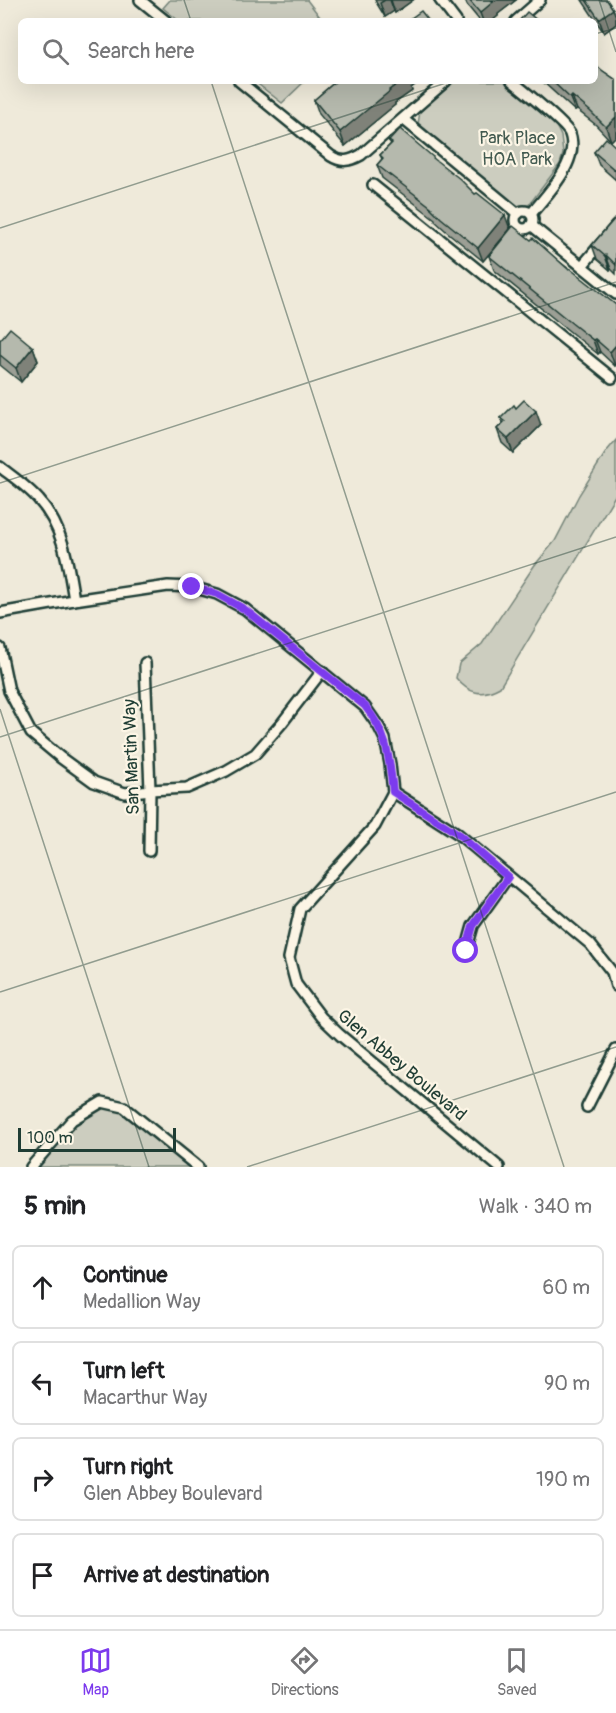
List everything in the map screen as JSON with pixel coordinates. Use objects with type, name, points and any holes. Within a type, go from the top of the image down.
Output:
[{"type":"street","points":[[140,0],[162,18]]},
{"type":"street","points":[[440,0],[454,18]]},
{"type":"street","points":[[519,18],[540,0]]},
{"type":"street","points":[[243,84],[331,156],[340,160],[350,160],[361,155],[443,84]]},
{"type":"street","points":[[516,84],[570,133],[572,149],[568,163],[558,180],[531,214]]},
{"type":"street","points":[[404,119],[518,214]]},
{"type":"street","points":[[373,185],[612,378]]},
{"type":"street","points":[[525,211],[531,214],[533,221],[531,225],[526,229],[520,227],[516,220],[518,214],[525,211]]},
{"type":"street","points":[[531,225],[616,294]]},
{"type":"street","points":[[582,266],[616,226]]},
{"type":"street","points":[[511,238],[520,227]]},
{"type":"street","points":[[483,274],[490,265]]},
{"type":"street","points":[[0,466],[38,499],[55,522],[65,549],[74,600]]},
{"type":"street","points":[[0,613],[168,586],[192,587],[217,594],[244,609],[365,706],[385,738],[393,792],[457,833],[590,944],[612,972],[616,986]]},
{"type":"street","points":[[0,648],[9,691],[31,733],[94,782],[125,793],[187,788],[226,771],[255,754],[322,670]]},
{"type":"street","name":"San Martin Way","points":[[145,663],[150,790],[149,851]]},
{"type":"street","name":"Glen Abbey Boulevard","points":[[393,792],[375,826],[300,909],[290,958],[296,984],[321,1017],[339,1035],[499,1167]]},
{"type":"street","points":[[466,951],[473,926],[508,877]]},
{"type":"street","points":[[587,1107],[616,1050]]},
{"type":"street","points":[[31,1167],[72,1120],[102,1102],[124,1107],[198,1167]]},
{"type":"green space","points":[[170,0],[307,0],[321,18],[175,18],[163,8]]},
{"type":"green space","points":[[258,84],[302,84],[282,103]]},
{"type":"green space","name":"Park Place HOA Park","points":[[452,84],[508,84],[555,124],[561,136],[563,154],[560,164],[528,206],[519,208],[418,124],[420,112]]},
{"type":"green space","points":[[616,440],[616,494],[500,687],[482,693],[471,691],[456,678],[459,664],[482,644],[534,566],[555,541],[579,495]]},
{"type":"green space","points":[[106,1108],[129,1117],[192,1167],[34,1167],[75,1122]]},
{"type":"building","points":[[469,0],[494,0],[480,13]]},
{"type":"building","points":[[586,0],[607,0],[613,9],[599,19]]},
{"type":"building","points":[[421,11],[427,18],[411,18]]},
{"type":"building","points":[[527,12],[534,18],[522,18]]},
{"type":"building","points":[[598,67],[616,80],[616,117],[606,127],[572,96],[570,98],[555,84],[598,84]]},
{"type":"building","points":[[333,84],[397,84],[340,132],[314,100]]},
{"type":"building","points":[[400,129],[475,194],[477,193],[505,215],[478,248],[431,207],[377,165],[383,158],[380,155],[392,143],[389,141]]},
{"type":"building","points":[[606,138],[616,147],[616,171],[594,152]]},
{"type":"building","points":[[616,217],[616,265],[592,245]]},
{"type":"building","points":[[513,226],[531,240],[533,238],[568,269],[616,305],[616,345],[610,352],[489,256]]},
{"type":"building","points":[[10,328],[33,347],[16,368],[0,355],[0,340]]},
{"type":"building","points":[[524,400],[536,411],[508,439],[497,429],[505,421],[501,418],[514,405],[516,408]]},
{"type":"route","points":[[192,587],[217,594],[244,609],[365,706],[385,738],[393,792],[457,833],[508,877],[473,926],[466,951]]}]
